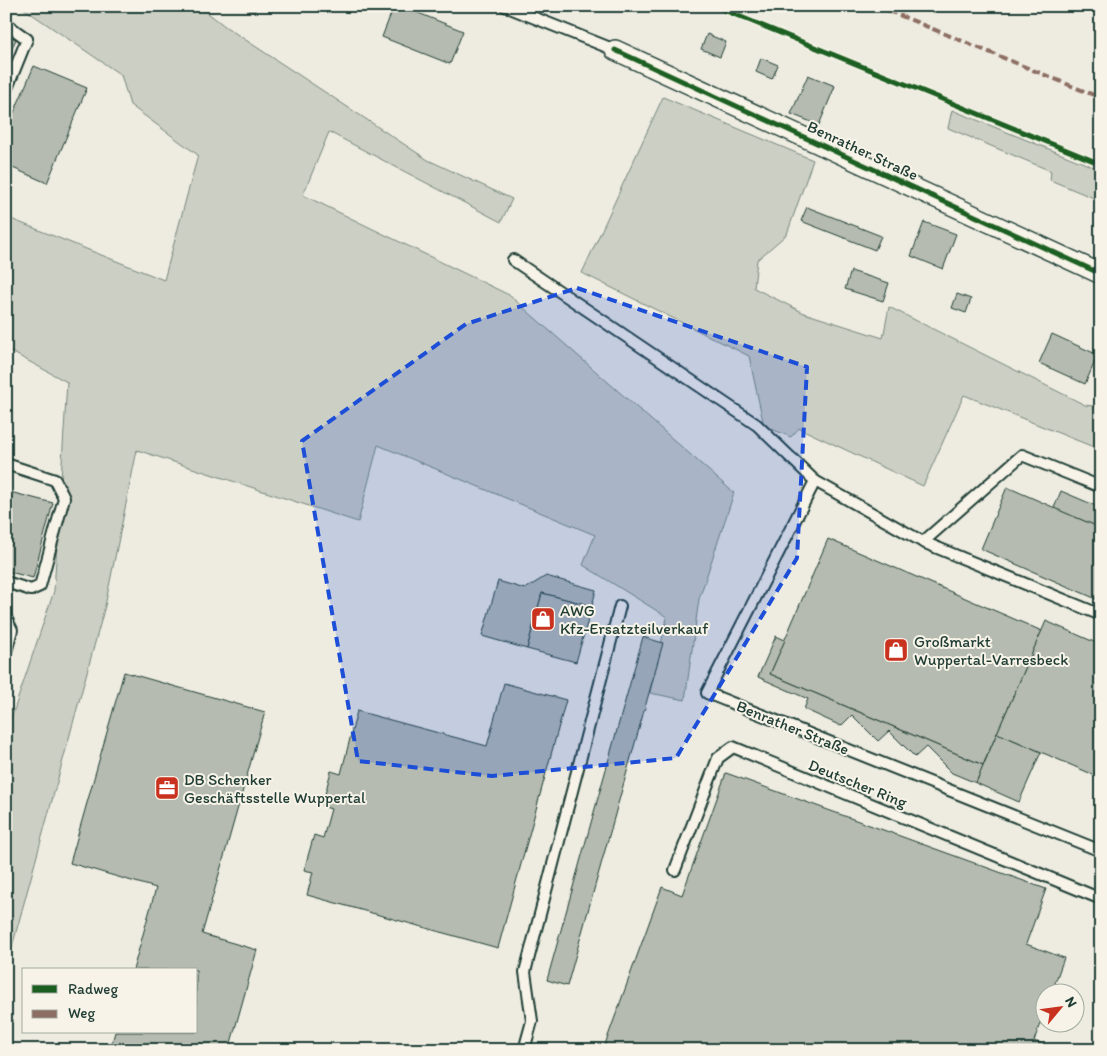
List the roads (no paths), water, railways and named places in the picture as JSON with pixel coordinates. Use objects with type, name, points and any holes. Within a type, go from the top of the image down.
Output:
[{"type":"street","name":"Benrather Straße","points":[[615,50],[1101,274]]},
{"type":"lane","name":"Benrather Straße","points":[[505,6],[615,50]]},
{"type":"lane","points":[[6,24],[27,38],[6,91]]},
{"type":"lane","points":[[513,260],[757,424],[815,481],[924,542],[1101,615]]},
{"type":"lane","points":[[924,542],[1022,455],[1101,487]]},
{"type":"lane","points":[[6,464],[55,480],[64,498],[40,586],[31,590],[6,582]]},
{"type":"lane","name":"Benrather Straße","points":[[815,481],[707,693],[1101,851]]},
{"type":"lane","points":[[524,1050],[532,1021],[525,972],[620,606]]},
{"type":"lane","points":[[6,618],[12,630],[6,652]]},
{"type":"lane","name":"Deutscher Ring","points":[[675,870],[718,758],[733,747],[1101,899]]},
{"type":"place","name":"AWG Kfz-Ersatzteilverkauf","points":[[543,619]]},
{"type":"place","name":"Großmarkt Wuppertal-Varresbeck","points":[[896,650]]},
{"type":"place","name":"DB Schenker Geschäftsstelle Wuppertal","points":[[167,788]]}]
